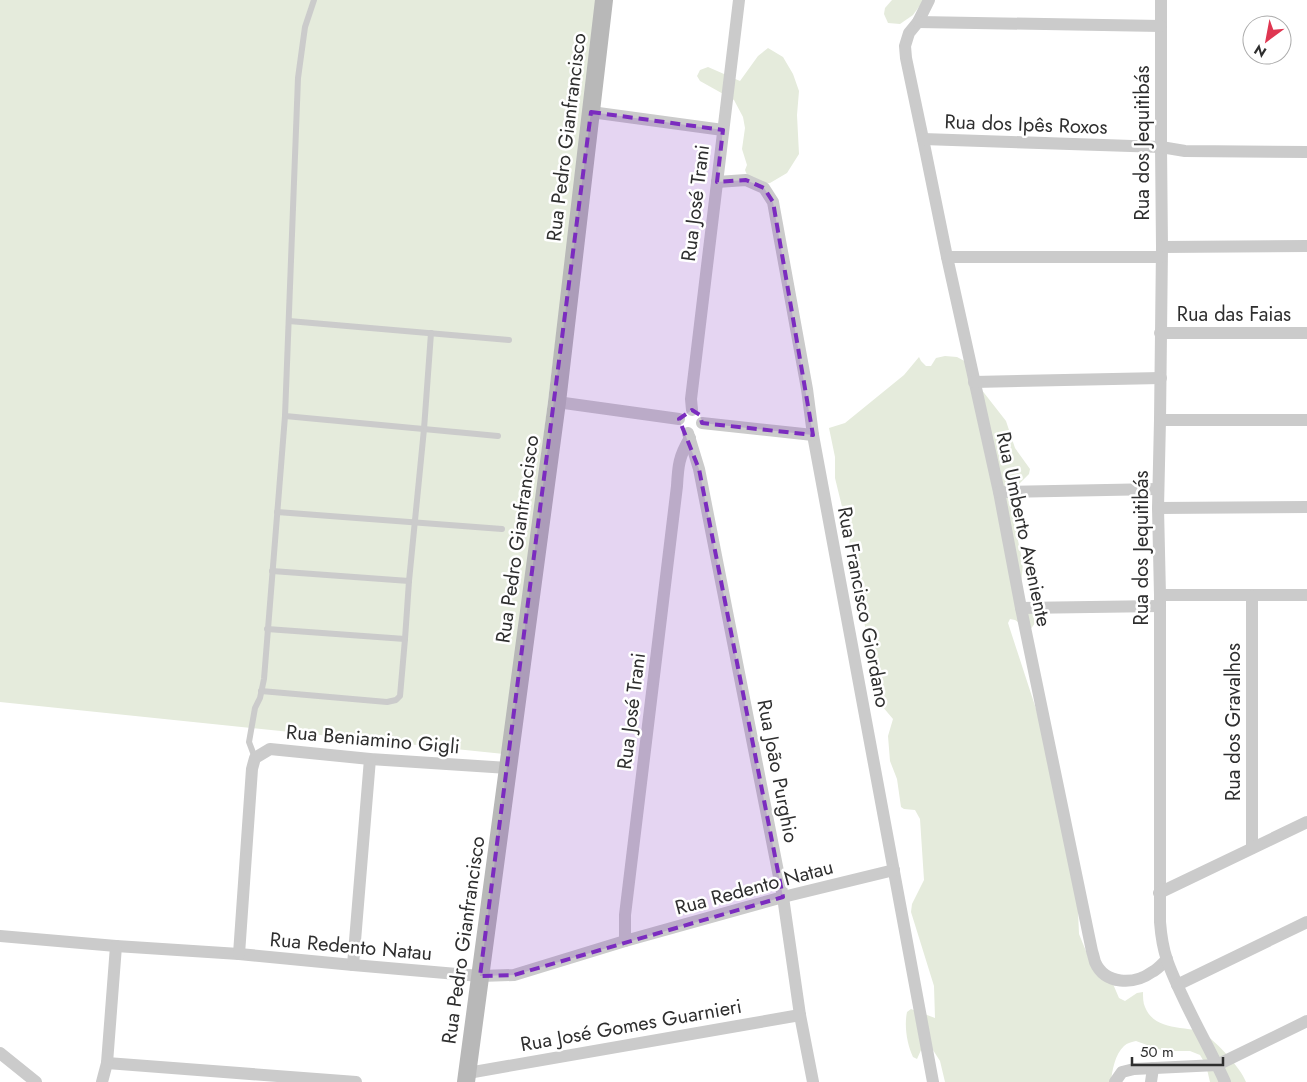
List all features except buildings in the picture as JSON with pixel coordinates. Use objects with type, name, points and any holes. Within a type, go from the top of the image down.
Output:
[{"type":"street","name":"Rua Pedro Gianfrancisco","points":[[467,1077],[556,402],[604,0]]},
{"type":"street","name":"Rua José Trani","points":[[692,410],[691,399],[739,0]]},
{"type":"street","name":"Rua Umberto Aveniente","points":[[929,0],[918,22],[909,33],[905,46],[906,58],[946,257],[999,492],[1021,608],[1096,963],[1104,974],[1122,981],[1132,981],[1152,972],[1167,959]]},
{"type":"street","name":"Rua dos Jequitibás","points":[[1161,0],[1160,147],[1162,252],[1158,489],[1160,600],[1159,893],[1162,938],[1167,959],[1177,985],[1225,1082]]},
{"type":"street","points":[[918,22],[1161,26]]},
{"type":"street","points":[[591,112],[723,130]]},
{"type":"street","name":"Rua dos Ipês Roxos","points":[[923,139],[1160,147],[1185,151],[1307,152]]},
{"type":"street","name":"Rua Francisco Giordano","points":[[717,182],[746,180],[764,188],[773,202],[807,389],[813,435],[933,1082]]},
{"type":"street","points":[[946,257],[1162,252],[1307,246]]},
{"type":"street","name":"Rua das Faias","points":[[1160,333],[1307,332]]},
{"type":"street","points":[[974,382],[1161,378]]},
{"type":"street","points":[[556,402],[679,419]]},
{"type":"street","points":[[695,431],[700,415],[692,410],[685,411],[679,419],[680,427],[685,432],[813,435]]},
{"type":"street","points":[[1160,420],[1307,420]]},
{"type":"street","name":"Rua José Trani","points":[[625,941],[625,915],[677,486],[678,463],[682,451],[695,431]]},
{"type":"street","name":"Rua João Purghio","points":[[695,431],[699,469],[783,897],[812,1082]]},
{"type":"street","points":[[677,486],[699,469]]},
{"type":"street","points":[[999,492],[1158,489]]},
{"type":"street","points":[[1158,508],[1307,507]]},
{"type":"street","points":[[1021,608],[1252,596],[1307,596]]},
{"type":"street","name":"Rua dos Gravalhos","points":[[1252,596],[1252,848]]},
{"type":"street","name":"Rua Beniamino Gigli","points":[[255,758],[270,749],[370,759],[508,768]]},
{"type":"street","points":[[240,954],[252,769],[255,758]]},
{"type":"street","points":[[353,965],[370,759]]},
{"type":"street","points":[[1159,893],[1307,822]]},
{"type":"street","name":"Rua Redento Natau","points":[[0,936],[240,954],[480,976],[514,975],[625,941],[783,897],[894,870]]},
{"type":"street","points":[[1177,985],[1307,922]]},
{"type":"street","points":[[102,1082],[107,1063],[116,946]]},
{"type":"street","name":"Rua José Gomes Guarnieri","points":[[467,1077],[800,1015]]},
{"type":"street","points":[[1115,1082],[1122,1072],[1134,1069],[1217,1065],[1307,1021]]},
{"type":"street","points":[[0,1053],[36,1082]]},
{"type":"street","points":[[107,1063],[356,1082]]},
{"type":"street","points":[[1151,1082],[1153,1068]]},
{"type":"lane","points":[[255,758],[249,742],[264,679],[285,416],[298,78],[305,27],[314,0]]},
{"type":"lane","points":[[289,321],[509,340]]},
{"type":"lane","points":[[261,691],[387,702],[396,700],[400,696],[431,333]]},
{"type":"lane","points":[[285,416],[498,436]]},
{"type":"lane","points":[[277,512],[502,530]]},
{"type":"lane","points":[[272,571],[409,581]]},
{"type":"lane","points":[[267,629],[405,639]]},
{"type":"highlighted area","points":[[591,112],[723,130],[717,182],[746,180],[764,188],[773,202],[813,435],[702,423],[700,415],[692,410],[679,419],[699,469],[783,897],[514,975],[480,976]]},
{"type":"green space","points":[[0,0],[598,0],[504,754],[0,702]]},
{"type":"green space","points":[[892,0],[924,0],[913,15],[900,24],[888,23],[884,14],[885,8]]},
{"type":"green space","points":[[768,48],[783,57],[793,74],[799,91],[797,115],[799,154],[787,173],[770,183],[751,185],[745,170],[747,165],[742,149],[745,128],[743,117],[734,100],[700,81],[697,76],[700,70],[708,67],[740,81],[758,56]]},
{"type":"green space","points":[[945,356],[957,357],[970,364],[974,380],[1006,421],[1015,448],[1030,469],[1029,474],[1015,488],[1011,509],[1023,563],[1020,597],[1033,612],[1035,623],[1030,630],[1015,620],[1010,619],[1008,623],[1037,712],[1076,864],[1079,934],[1090,961],[1113,984],[1119,998],[1125,1001],[1137,993],[1143,992],[1145,1007],[1155,1020],[1169,1026],[1199,1031],[1205,1034],[1233,1061],[1246,1082],[1210,1082],[1206,1065],[1200,1055],[1190,1051],[1164,1051],[1136,1041],[1125,1045],[1118,1053],[1111,1082],[945,1082],[940,1061],[926,1039],[917,1059],[913,1057],[907,1035],[907,1012],[911,1009],[935,1018],[934,986],[911,912],[912,904],[924,880],[920,819],[915,810],[901,807],[897,779],[890,761],[888,736],[893,719],[882,706],[877,695],[854,564],[849,546],[851,530],[845,519],[835,478],[835,457],[829,428],[845,423],[904,375],[919,357],[926,366],[931,366],[936,358]]}]
